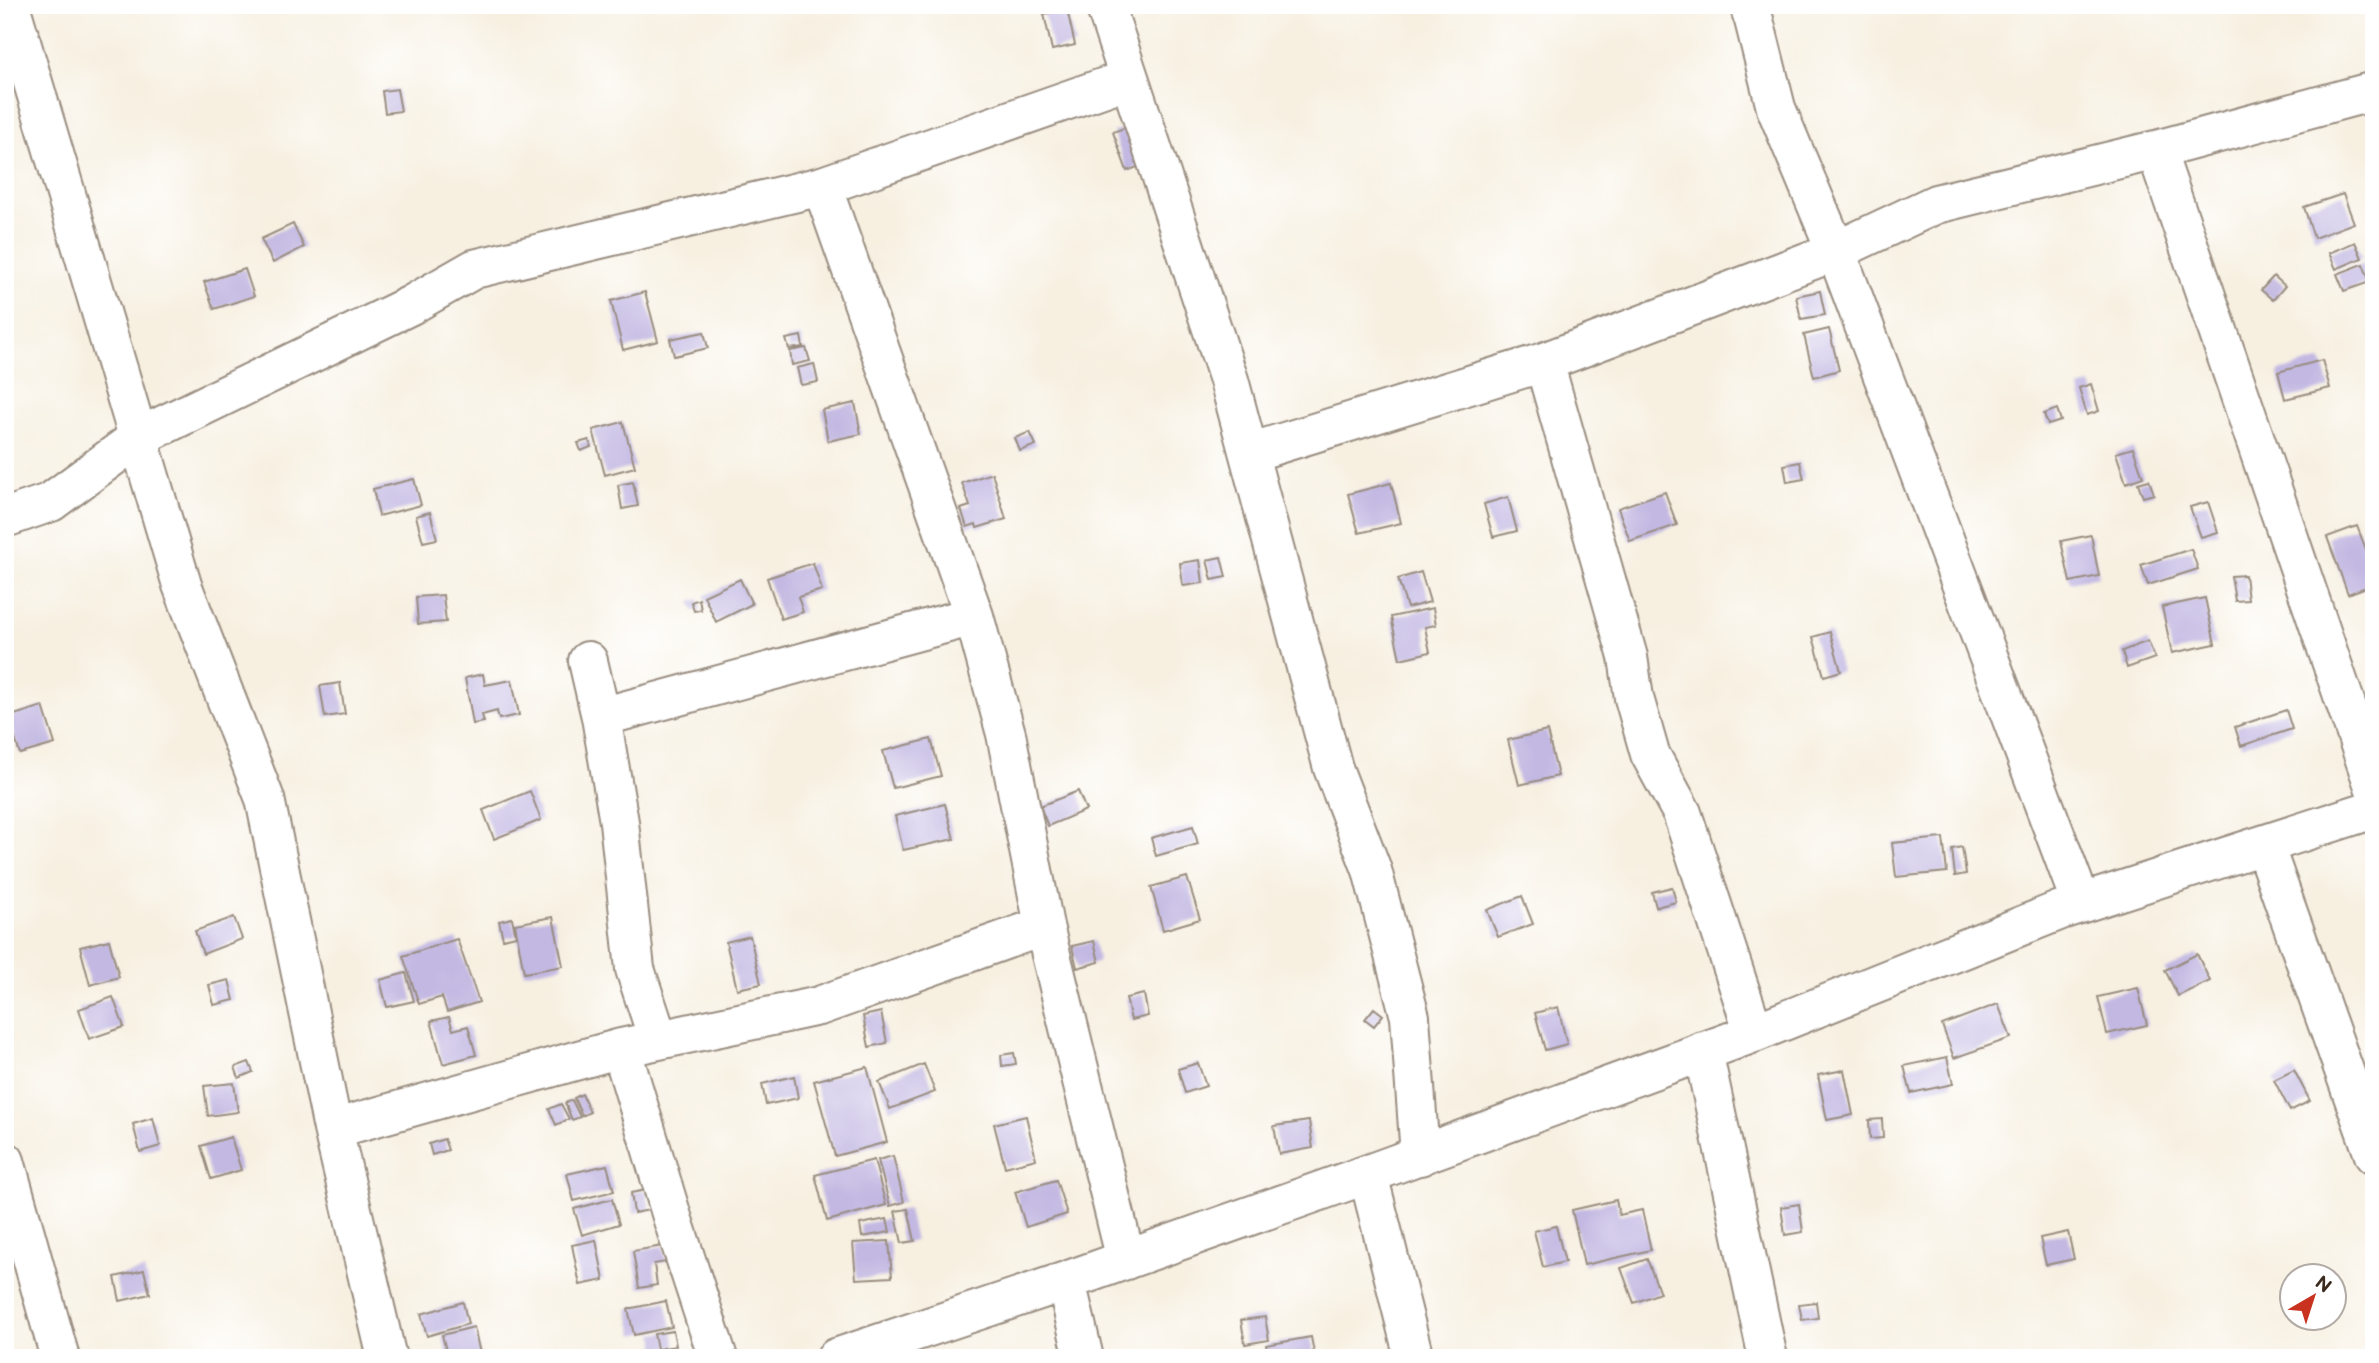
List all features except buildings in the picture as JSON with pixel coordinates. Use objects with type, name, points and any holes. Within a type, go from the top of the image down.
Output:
[{"type":"street","points":[[10,5],[182,585],[265,799],[332,1129],[387,1358]]},
{"type":"street","points":[[1105,5],[1229,380],[1333,768],[1372,870],[1410,1017],[1420,1156]]},
{"type":"street","points":[[1749,5],[1776,108],[1836,251],[2081,903]]},
{"type":"street","points":[[5,518],[51,502],[139,437],[411,305],[474,269],[822,186],[1128,79]]},
{"type":"street","points":[[1249,453],[1544,362],[1836,251],[1936,204],[2156,150],[2374,91]]},
{"type":"street","points":[[2156,150],[2374,786]]},
{"type":"street","points":[[822,186],[974,616],[1006,734],[1044,926],[1126,1260]]},
{"type":"street","points":[[1544,362],[1628,657],[1634,698],[1650,754],[1682,813],[1754,1033]]},
{"type":"street","points":[[601,718],[974,616]]},
{"type":"street","points":[[588,661],[619,822],[635,969],[658,1040]]},
{"type":"street","points":[[836,1358],[1066,1281],[1420,1156],[1754,1033],[2081,903],[2374,809]]},
{"type":"street","points":[[2264,845],[2374,1154]]},
{"type":"street","points":[[332,1129],[621,1048],[819,1006],[1044,926]]},
{"type":"street","points":[[621,1048],[718,1358]]},
{"type":"street","points":[[1703,1051],[1768,1358]]},
{"type":"street","points":[[5,1161],[60,1358]]},
{"type":"street","points":[[1368,1174],[1414,1358]]},
{"type":"street","points":[[1066,1281],[1084,1358]]}]
